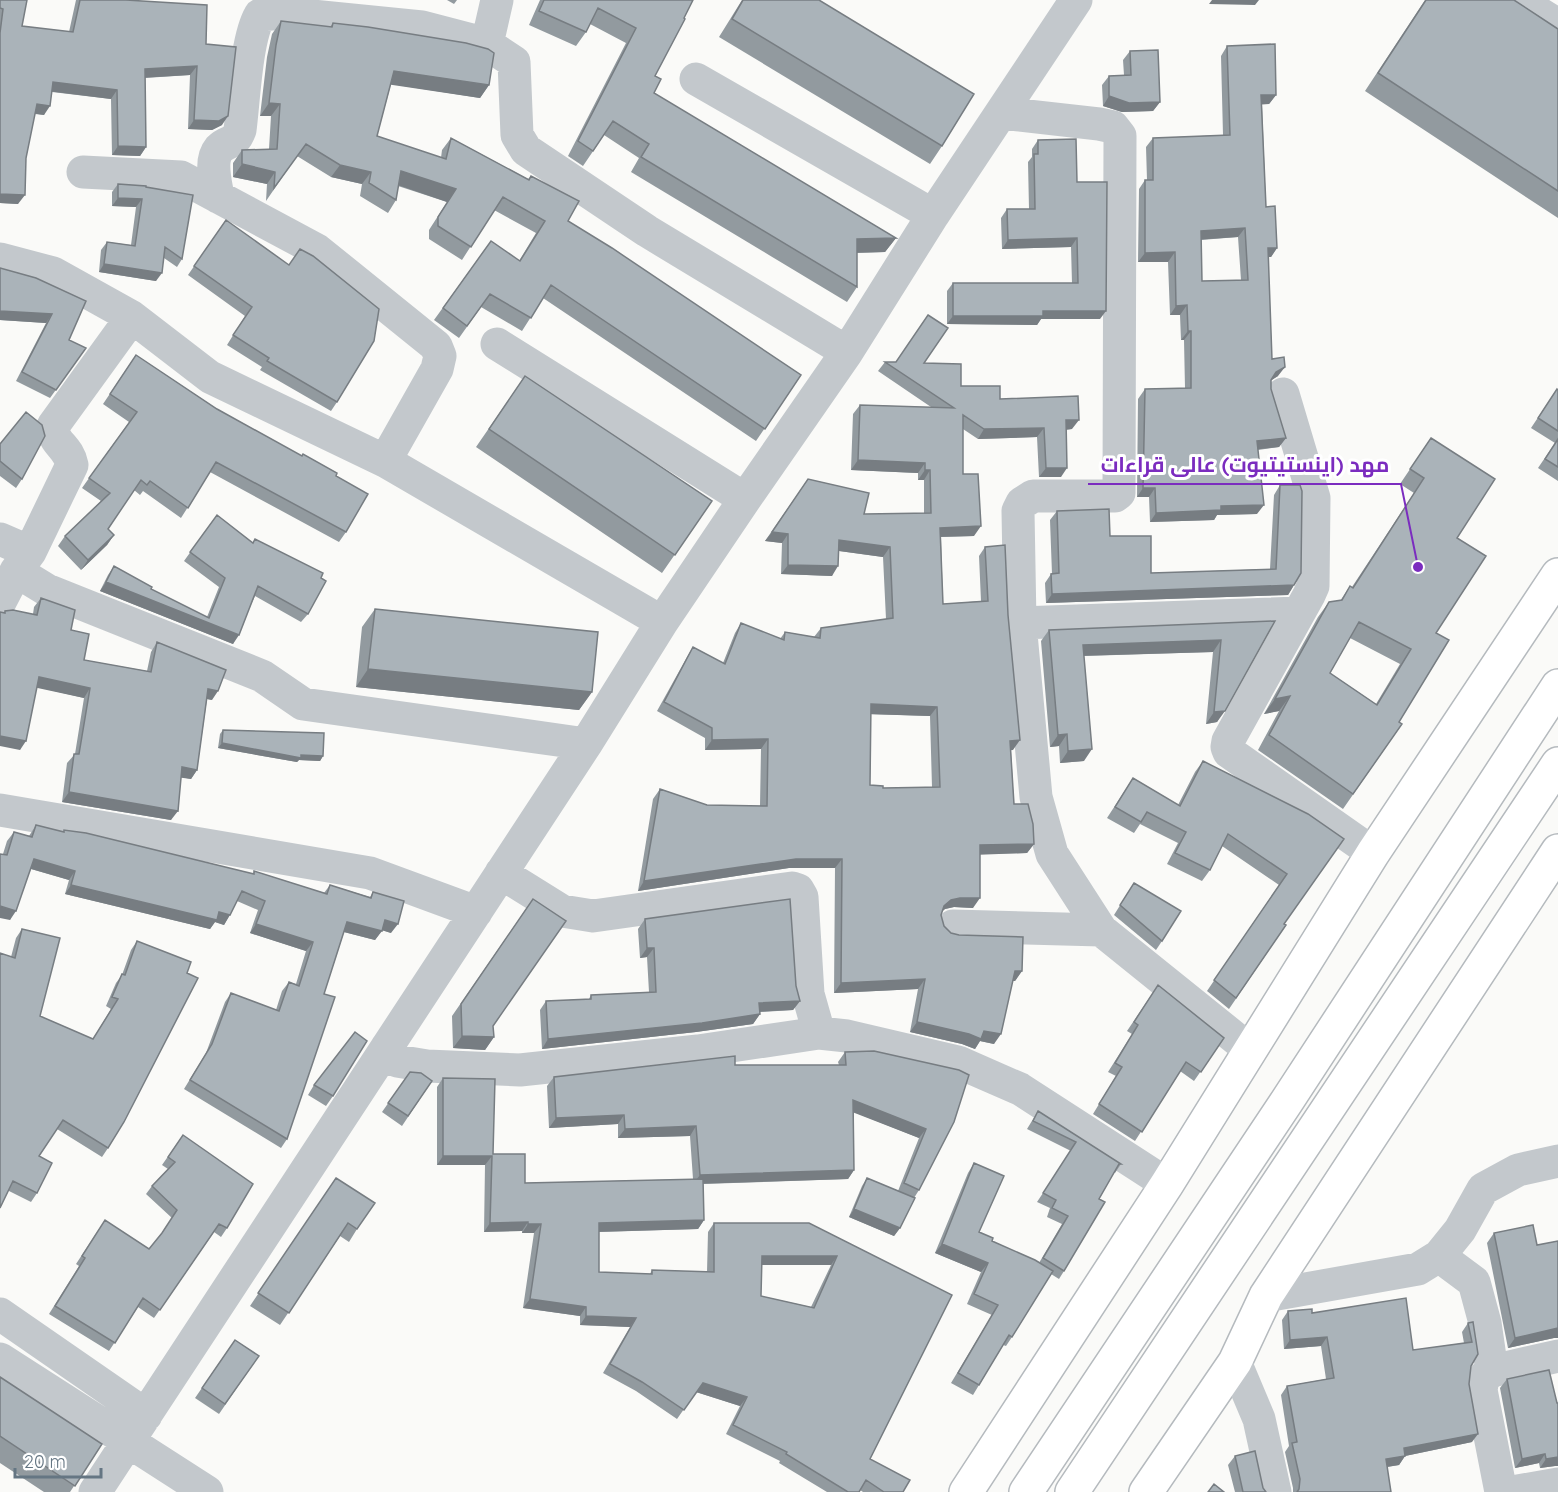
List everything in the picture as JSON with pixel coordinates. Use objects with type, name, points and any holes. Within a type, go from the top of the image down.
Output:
[{"type":"main road","points":[[966,1492],[1167,1184],[1373,853],[1558,575]]},
{"type":"main road","points":[[1026,1492],[1287,1101],[1558,686]]},
{"type":"main road","points":[[1072,1492],[1558,764]]},
{"type":"main road","points":[[1146,1492],[1234,1362],[1266,1296],[1558,851]]},
{"type":"street","points":[[487,44],[497,0]]},
{"type":"street","points":[[94,1492],[586,744],[663,622],[847,352],[933,215],[1076,0]]},
{"type":"street","points":[[1518,0],[1558,25]]},
{"type":"street","points":[[218,197],[214,161],[219,150],[236,139],[240,130],[251,41],[254,25],[260,15],[283,13],[422,27],[487,44],[514,62],[517,135],[526,150],[647,231],[847,352]]},
{"type":"street","points":[[696,79],[933,215]]},
{"type":"street","points":[[1001,113],[1099,124],[1113,127],[1119,136],[1119,493],[1115,496],[1033,496],[1022,502],[1018,511],[1020,623],[1036,797],[1052,854],[1101,930],[1250,1050]]},
{"type":"street","points":[[83,172],[181,177],[317,250],[436,346],[440,356],[437,369],[385,461]]},
{"type":"street","points":[[0,259],[53,273],[132,317],[210,377],[385,461],[663,622]]},
{"type":"street","points":[[0,602],[72,465],[70,454],[53,436],[53,426],[132,317]]},
{"type":"street","points":[[497,344],[745,499]]},
{"type":"street","points":[[1283,394],[1314,498],[1312,585],[1299,613],[1228,741],[1227,747],[1230,752],[1373,853]]},
{"type":"street","points":[[0,538],[47,590],[262,676],[303,704],[586,744]]},
{"type":"street","points":[[1020,623],[1299,613]]},
{"type":"street","points":[[0,810],[370,873],[476,912]]},
{"type":"street","points":[[501,873],[562,911],[593,916],[792,888],[798,890],[802,897],[808,994],[819,1033]]},
{"type":"street","points":[[953,926],[1101,930]]},
{"type":"street","points":[[387,1047],[397,1061],[417,1065],[520,1070],[698,1051],[819,1033],[847,1036],[958,1062],[1020,1089],[1167,1184]]},
{"type":"street","points":[[1266,1296],[1418,1269],[1439,1256],[1460,1230],[1483,1189],[1518,1170],[1558,1161]]},
{"type":"street","points":[[1439,1256],[1474,1282],[1485,1323],[1492,1371]]},
{"type":"street","points":[[0,1314],[146,1415]]},
{"type":"street","points":[[1501,1492],[1481,1390],[1483,1378],[1492,1371],[1558,1356]]},
{"type":"street","points":[[0,1359],[207,1492]]},
{"type":"street","points":[[1234,1362],[1259,1419],[1275,1492]]},
{"type":"street","points":[[1512,1492],[1558,1484]]},
{"type":"building","points":[[0,0],[27,0],[22,26],[73,32],[80,0],[126,0],[207,5],[206,44],[236,47],[228,116],[219,121],[194,120],[197,66],[145,69],[146,147],[118,146],[117,90],[53,82],[50,106],[37,104],[26,158],[25,195],[0,194],[0,33],[3,9],[0,8]]},
{"type":"building","points":[[544,0],[693,0],[655,76],[661,79],[654,93],[896,238],[857,239],[857,287],[641,157],[649,144],[613,121],[593,151],[578,141],[636,28],[598,8],[586,32],[539,11]]},
{"type":"building","points":[[743,0],[819,0],[974,94],[942,146],[732,19]]},
{"type":"building","points":[[1426,0],[1514,0],[1558,29],[1558,191],[1378,73]]},
{"type":"building","points":[[281,21],[332,27],[333,23],[368,27],[466,43],[494,53],[489,85],[394,71],[377,136],[446,159],[451,138],[529,180],[531,176],[579,201],[568,221],[801,375],[765,429],[551,285],[531,318],[490,294],[467,326],[443,308],[491,241],[520,261],[545,221],[503,197],[471,247],[438,226],[438,217],[456,189],[401,171],[396,200],[369,183],[371,172],[340,165],[306,144],[274,188],[275,172],[242,164],[242,150],[277,149],[280,104],[269,103]]},
{"type":"building","points":[[1275,44],[1276,95],[1261,95],[1266,207],[1275,206],[1277,248],[1268,248],[1272,359],[1284,357],[1285,367],[1276,372],[1271,380],[1271,389],[1286,438],[1257,441],[1264,505],[1221,506],[1221,510],[1156,513],[1155,488],[1143,488],[1145,389],[1191,388],[1191,331],[1188,331],[1187,305],[1176,306],[1175,252],[1145,253],[1145,180],[1153,180],[1153,138],[1230,135],[1227,46]],"holes":[[[1245,228],[1248,280],[1202,281],[1201,231]]]},
{"type":"building","points":[[1158,50],[1160,102],[1129,103],[1109,96],[1109,76],[1131,75],[1130,51]]},
{"type":"building","points":[[1076,139],[1077,182],[1107,182],[1106,311],[1043,311],[1043,316],[953,316],[953,283],[1078,283],[1077,238],[1008,240],[1007,209],[1035,209],[1034,154],[1038,154],[1038,140]]},
{"type":"building","points":[[118,184],[146,186],[193,195],[182,259],[165,247],[162,273],[104,264],[107,242],[135,246],[142,199],[118,198]]},
{"type":"building","points":[[226,220],[289,265],[300,249],[313,256],[379,309],[374,341],[337,402],[267,361],[269,358],[233,335],[252,307],[194,266]]},
{"type":"building","points":[[0,268],[36,278],[86,301],[69,340],[86,348],[56,390],[22,372],[52,314],[0,311]]},
{"type":"building","points":[[928,315],[948,328],[924,363],[961,364],[961,386],[1000,386],[1000,399],[1078,396],[1079,420],[1066,420],[1067,468],[1046,468],[1044,428],[984,429],[963,415],[963,474],[978,474],[981,526],[940,528],[943,604],[988,601],[985,547],[1005,545],[1008,615],[1020,740],[1010,741],[1014,804],[1028,804],[1033,824],[1034,844],[980,845],[980,898],[951,900],[944,906],[941,915],[944,926],[951,933],[1023,937],[1022,971],[1015,971],[1001,1034],[984,1031],[981,1039],[917,1022],[925,979],[841,983],[842,859],[796,859],[644,881],[660,789],[707,805],[767,806],[768,739],[712,740],[712,728],[664,702],[693,647],[725,664],[741,623],[784,640],[785,632],[820,638],[821,628],[893,618],[890,547],[839,540],[838,566],[788,565],[788,534],[772,532],[808,479],[869,493],[864,514],[931,513],[930,470],[925,470],[925,463],[858,460],[860,405],[954,408],[885,362],[896,362]],"holes":[[[871,704],[937,707],[940,787],[883,788],[883,786],[870,785]]]},
{"type":"building","points":[[136,355],[217,409],[337,473],[336,476],[368,494],[346,532],[216,462],[188,508],[150,481],[147,485],[141,480],[108,529],[114,535],[88,560],[65,536],[110,493],[89,478],[137,412],[110,394]]},
{"type":"building","points":[[525,376],[712,501],[675,555],[489,429]]},
{"type":"building","points":[[1558,390],[1558,431],[1538,418]]},
{"type":"building","points":[[26,412],[42,425],[45,436],[22,479],[0,461],[0,444]]},
{"type":"building","points":[[1431,438],[1495,479],[1457,538],[1486,556],[1436,633],[1449,640],[1399,722],[1402,724],[1353,794],[1269,735],[1290,696],[1275,699],[1329,602],[1342,600],[1350,586],[1353,588],[1424,478],[1410,469]],"holes":[[[1359,622],[1411,649],[1377,705],[1330,673]]]},
{"type":"building","points":[[1558,439],[1558,467],[1545,459]]},
{"type":"building","points":[[1280,485],[1300,485],[1302,491],[1301,573],[1294,585],[1052,594],[1051,574],[1059,573],[1057,511],[1109,509],[1110,536],[1151,536],[1151,573],[1276,569]]},
{"type":"building","points":[[217,515],[253,543],[255,539],[323,573],[321,578],[326,581],[308,614],[258,586],[239,635],[106,582],[114,566],[152,587],[151,589],[209,618],[225,578],[190,552]]},
{"type":"building","points":[[41,598],[75,610],[71,630],[89,634],[84,660],[151,672],[157,642],[226,670],[218,691],[208,689],[197,770],[182,767],[178,811],[69,792],[74,754],[79,754],[90,688],[39,677],[26,741],[0,736],[0,612],[13,610],[37,615]]},
{"type":"building","points":[[375,609],[598,632],[592,692],[368,669]]},
{"type":"building","points":[[1275,621],[1225,711],[1214,712],[1221,640],[1083,645],[1092,749],[1068,751],[1067,734],[1058,735],[1049,630]]},
{"type":"building","points":[[223,730],[324,733],[323,756],[301,755],[301,758],[222,743]]},
{"type":"building","points":[[1203,761],[1308,814],[1344,839],[1284,924],[1286,925],[1236,998],[1214,980],[1287,874],[1228,834],[1210,870],[1175,853],[1186,832],[1147,812],[1141,822],[1115,807],[1133,778],[1180,806]]},
{"type":"building","points":[[36,825],[64,832],[64,830],[86,833],[254,874],[254,871],[327,894],[330,885],[371,898],[373,892],[404,901],[398,924],[385,920],[382,931],[347,922],[324,994],[335,997],[287,1139],[190,1080],[212,1044],[231,993],[279,1011],[289,982],[299,986],[313,942],[256,924],[265,901],[242,891],[230,915],[219,912],[217,920],[71,885],[75,871],[34,859],[16,911],[0,906],[0,854],[7,855],[14,832],[32,837]]},
{"type":"building","points":[[1134,883],[1181,911],[1162,941],[1120,905]]},
{"type":"building","points":[[533,899],[566,921],[493,1026],[494,1037],[462,1036],[461,1004]]},
{"type":"building","points":[[790,899],[796,986],[800,1001],[759,1003],[760,1014],[702,1023],[548,1039],[546,1001],[591,999],[591,995],[656,992],[654,948],[647,948],[645,919]]},
{"type":"building","points":[[22,929],[60,938],[40,1016],[93,1039],[118,999],[112,997],[122,974],[125,975],[137,941],[191,962],[187,973],[198,978],[124,1122],[108,1148],[63,1120],[39,1156],[52,1163],[37,1193],[13,1181],[0,1208],[0,953],[15,958]]},
{"type":"building","points":[[1158,985],[1224,1038],[1201,1072],[1186,1062],[1142,1132],[1099,1104],[1122,1067],[1115,1063],[1138,1025],[1134,1022]]},
{"type":"building","points":[[355,1032],[367,1041],[333,1096],[314,1085]]},
{"type":"building","points":[[874,1051],[959,1070],[969,1075],[954,1122],[919,1190],[904,1183],[926,1129],[853,1100],[854,1170],[700,1175],[696,1126],[625,1129],[624,1115],[556,1118],[554,1077],[735,1056],[735,1065],[846,1065],[845,1052]]},
{"type":"building","points":[[410,1072],[421,1073],[432,1081],[408,1116],[388,1103]]},
{"type":"building","points":[[443,1078],[495,1079],[493,1154],[525,1154],[525,1183],[703,1179],[704,1220],[599,1223],[599,1272],[652,1274],[652,1270],[714,1272],[714,1223],[809,1223],[952,1295],[870,1459],[910,1480],[903,1492],[884,1492],[866,1480],[859,1492],[848,1492],[786,1454],[787,1452],[733,1425],[747,1397],[703,1383],[684,1410],[610,1364],[636,1318],[586,1316],[586,1307],[530,1299],[541,1224],[490,1223],[492,1156],[443,1156]],"holes":[[[762,1256],[837,1256],[814,1308],[761,1296]]]},
{"type":"building","points":[[1038,1111],[1121,1164],[1099,1199],[1105,1202],[1064,1271],[1043,1258],[1068,1216],[1052,1208],[1056,1200],[1043,1193],[1076,1142],[1033,1121]]},
{"type":"building","points":[[183,1135],[253,1184],[227,1228],[219,1224],[160,1310],[143,1298],[115,1343],[55,1306],[85,1258],[82,1256],[105,1220],[149,1249],[162,1233],[177,1210],[152,1186],[175,1162],[168,1157]]},
{"type":"building","points":[[974,1163],[1004,1176],[979,1232],[993,1238],[992,1241],[1035,1260],[1053,1271],[1012,1337],[1009,1335],[979,1385],[958,1373],[998,1305],[974,1294],[988,1263],[942,1244]]},
{"type":"building","points":[[336,1178],[375,1203],[357,1229],[348,1223],[289,1313],[258,1293]]},
{"type":"building","points":[[867,1178],[915,1198],[900,1228],[854,1209]]},
{"type":"building","points":[[1533,1225],[1537,1245],[1558,1241],[1558,1328],[1515,1338],[1494,1233]]},
{"type":"building","points":[[1406,1298],[1413,1350],[1472,1342],[1468,1323],[1473,1322],[1478,1354],[1471,1366],[1469,1384],[1478,1434],[1404,1448],[1405,1456],[1386,1459],[1391,1492],[1297,1492],[1300,1479],[1292,1443],[1297,1442],[1287,1386],[1334,1378],[1327,1337],[1290,1340],[1288,1311],[1312,1309],[1312,1313]]},
{"type":"building","points":[[235,1340],[259,1356],[225,1404],[202,1388]]},
{"type":"building","points":[[1549,1370],[1558,1403],[1558,1457],[1546,1459],[1545,1454],[1522,1459],[1507,1379]]},
{"type":"building","points":[[0,1377],[102,1444],[75,1486],[0,1436]]},
{"type":"building","points":[[1255,1451],[1263,1488],[1266,1492],[1243,1492],[1235,1456]]},
{"type":"building","points":[[1214,1484],[1224,1492],[1208,1492]]},
{"type":"place","name":"مهد (اینستیتیوت) عالی قراءات","points":[[1418,567]]}]
